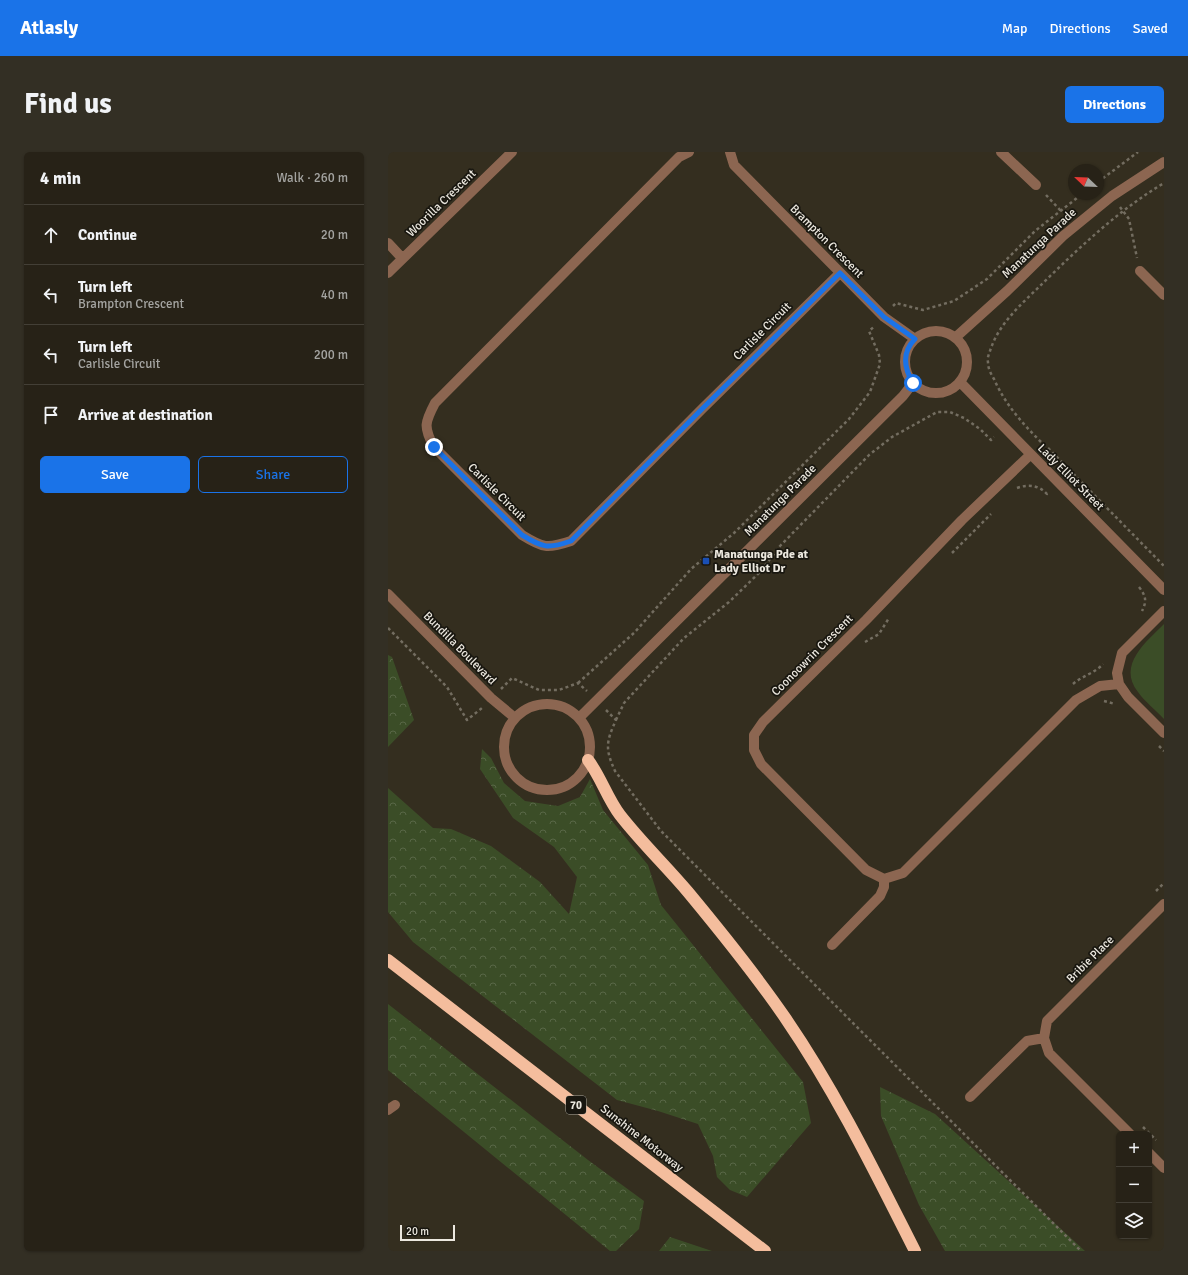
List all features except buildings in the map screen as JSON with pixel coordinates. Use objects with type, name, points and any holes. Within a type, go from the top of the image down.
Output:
[{"type":"highway","points":[[588,760],[596,771],[605,791],[619,814],[688,891],[731,944],[786,1018],[843,1112],[915,1251]]},
{"type":"highway","name":"Sunshine Motorway","points":[[388,960],[765,1251]]},
{"type":"street","name":"Woorilla Crescent","points":[[388,273],[512,152]]},
{"type":"street","name":"Carlisle Circuit","points":[[689,152],[679,157],[435,403],[428,418],[427,434],[434,447],[522,535],[536,544],[553,547],[571,541],[840,273]]},
{"type":"street","name":"Brampton Crescent","points":[[730,152],[734,165],[840,273],[884,317],[915,339]]},
{"type":"street","points":[[1001,152],[1036,185]]},
{"type":"street","name":"Manatunga Parade","points":[[956,337],[1007,291],[1063,236],[1112,196],[1164,162]]},
{"type":"street","points":[[388,243],[402,258]]},
{"type":"street","points":[[1140,270],[1164,295]]},
{"type":"street","points":[[937,330],[947,332],[956,337],[963,344],[967,354],[968,364],[966,374],[960,382],[952,389],[942,393],[932,393],[922,390],[913,383],[907,374],[905,364],[906,353],[910,344],[915,339],[927,331],[937,330]]},
{"type":"street","name":"Lady Elliot Street","points":[[960,382],[1164,590]]},
{"type":"street","name":"Manatunga Parade","points":[[579,718],[892,407],[913,383]]},
{"type":"street","name":"Coonoowrin Crescent","points":[[884,879],[866,870],[761,764],[754,750],[754,735],[763,722],[866,620],[962,520],[1030,455]]},
{"type":"street","name":"Bundilla Boulevard","points":[[388,594],[491,698],[515,718]]},
{"type":"street","points":[[1164,611],[1122,653],[1117,673],[1120,684],[1128,697],[1164,733]]},
{"type":"street","points":[[832,945],[880,896],[884,887],[884,879],[903,873],[1076,700],[1100,686],[1120,684]]},
{"type":"street","points":[[541,705],[556,705],[570,711],[579,718],[587,731],[590,746],[588,760],[581,774],[570,784],[557,790],[542,790],[527,786],[515,777],[506,762],[504,747],[507,730],[515,718],[528,709],[541,705]]},
{"type":"street","name":"Bribie Place","points":[[1044,1038],[1047,1021],[1164,904]]},
{"type":"street","points":[[970,1098],[1027,1041],[1044,1038],[1049,1053],[1127,1131]]},
{"type":"street","points":[[1152,1156],[1164,1168]]},
{"type":"path","points":[[1104,178],[1138,152]]},
{"type":"path","points":[[1164,183],[1123,212],[1083,244],[1015,311],[1001,329],[992,346],[987,360],[989,369],[1000,394],[1016,416],[1164,566]]},
{"type":"path","points":[[1036,185],[1061,211]]},
{"type":"path","points":[[1112,196],[1129,219],[1140,270]]},
{"type":"path","points":[[506,684],[512,678],[539,690],[559,690],[578,683],[634,633],[691,569],[734,533],[849,419],[870,392],[877,376],[880,364],[879,355],[869,331],[896,303],[923,310],[954,301],[987,279],[1035,230],[1075,200]]},
{"type":"path","points":[[991,440],[980,428],[969,421],[950,412],[937,412],[892,437],[869,455],[780,546],[760,572],[729,602],[684,638],[624,703],[611,731],[607,746],[615,771],[661,831],[1081,1251]]},
{"type":"path","points":[[1017,489],[1025,485],[1035,486],[1047,494],[1051,490]]},
{"type":"path","points":[[951,554],[995,510]]},
{"type":"path","points":[[1140,615],[1146,604],[1144,594],[1138,586],[1142,581]]},
{"type":"path","points":[[859,646],[879,634],[892,614]]},
{"type":"path","points":[[388,628],[447,687],[467,720],[475,714]]},
{"type":"path","points":[[1070,686],[1079,679],[1099,670],[1106,659]]},
{"type":"path","points":[[578,683],[583,688]]},
{"type":"path","points":[[1101,702],[1107,701],[1117,704]]},
{"type":"path","points":[[611,715],[616,720]]},
{"type":"path","points":[[1154,741],[1164,751]]},
{"type":"path","points":[[1142,1126],[1158,1143]]},
{"type":"green space","points":[[1164,624],[1164,719],[1138,692],[1132,682],[1131,673],[1132,663],[1142,646]]},
{"type":"green space","points":[[388,655],[392,657],[414,720],[388,747]]},
{"type":"green space","points":[[482,749],[491,758],[504,783],[525,801],[558,806],[580,797],[590,779],[603,810],[648,865],[661,905],[803,1082],[811,1123],[747,1197],[730,1190],[717,1177],[713,1156],[698,1124],[617,1100],[413,942],[388,912],[388,788],[433,828],[451,829],[491,846],[540,882],[569,914],[577,877],[554,847],[513,818],[480,769]]},
{"type":"green space","points":[[388,1004],[588,1160],[644,1201],[639,1229],[616,1251],[610,1251],[388,1070]]},
{"type":"green space","points":[[880,1087],[935,1114],[1085,1251],[945,1251],[919,1205],[881,1116]]},
{"type":"green space","points":[[670,1237],[712,1251],[659,1251]]},
{"type":"place","name":"Manatunga Pde at Lady Elliot Dr","points":[[706,561]]},
{"type":"route","points":[[434,447],[522,535],[536,544],[553,547],[571,541],[840,273],[884,317],[915,339],[910,344],[906,353],[905,364],[907,374],[913,383]]}]
